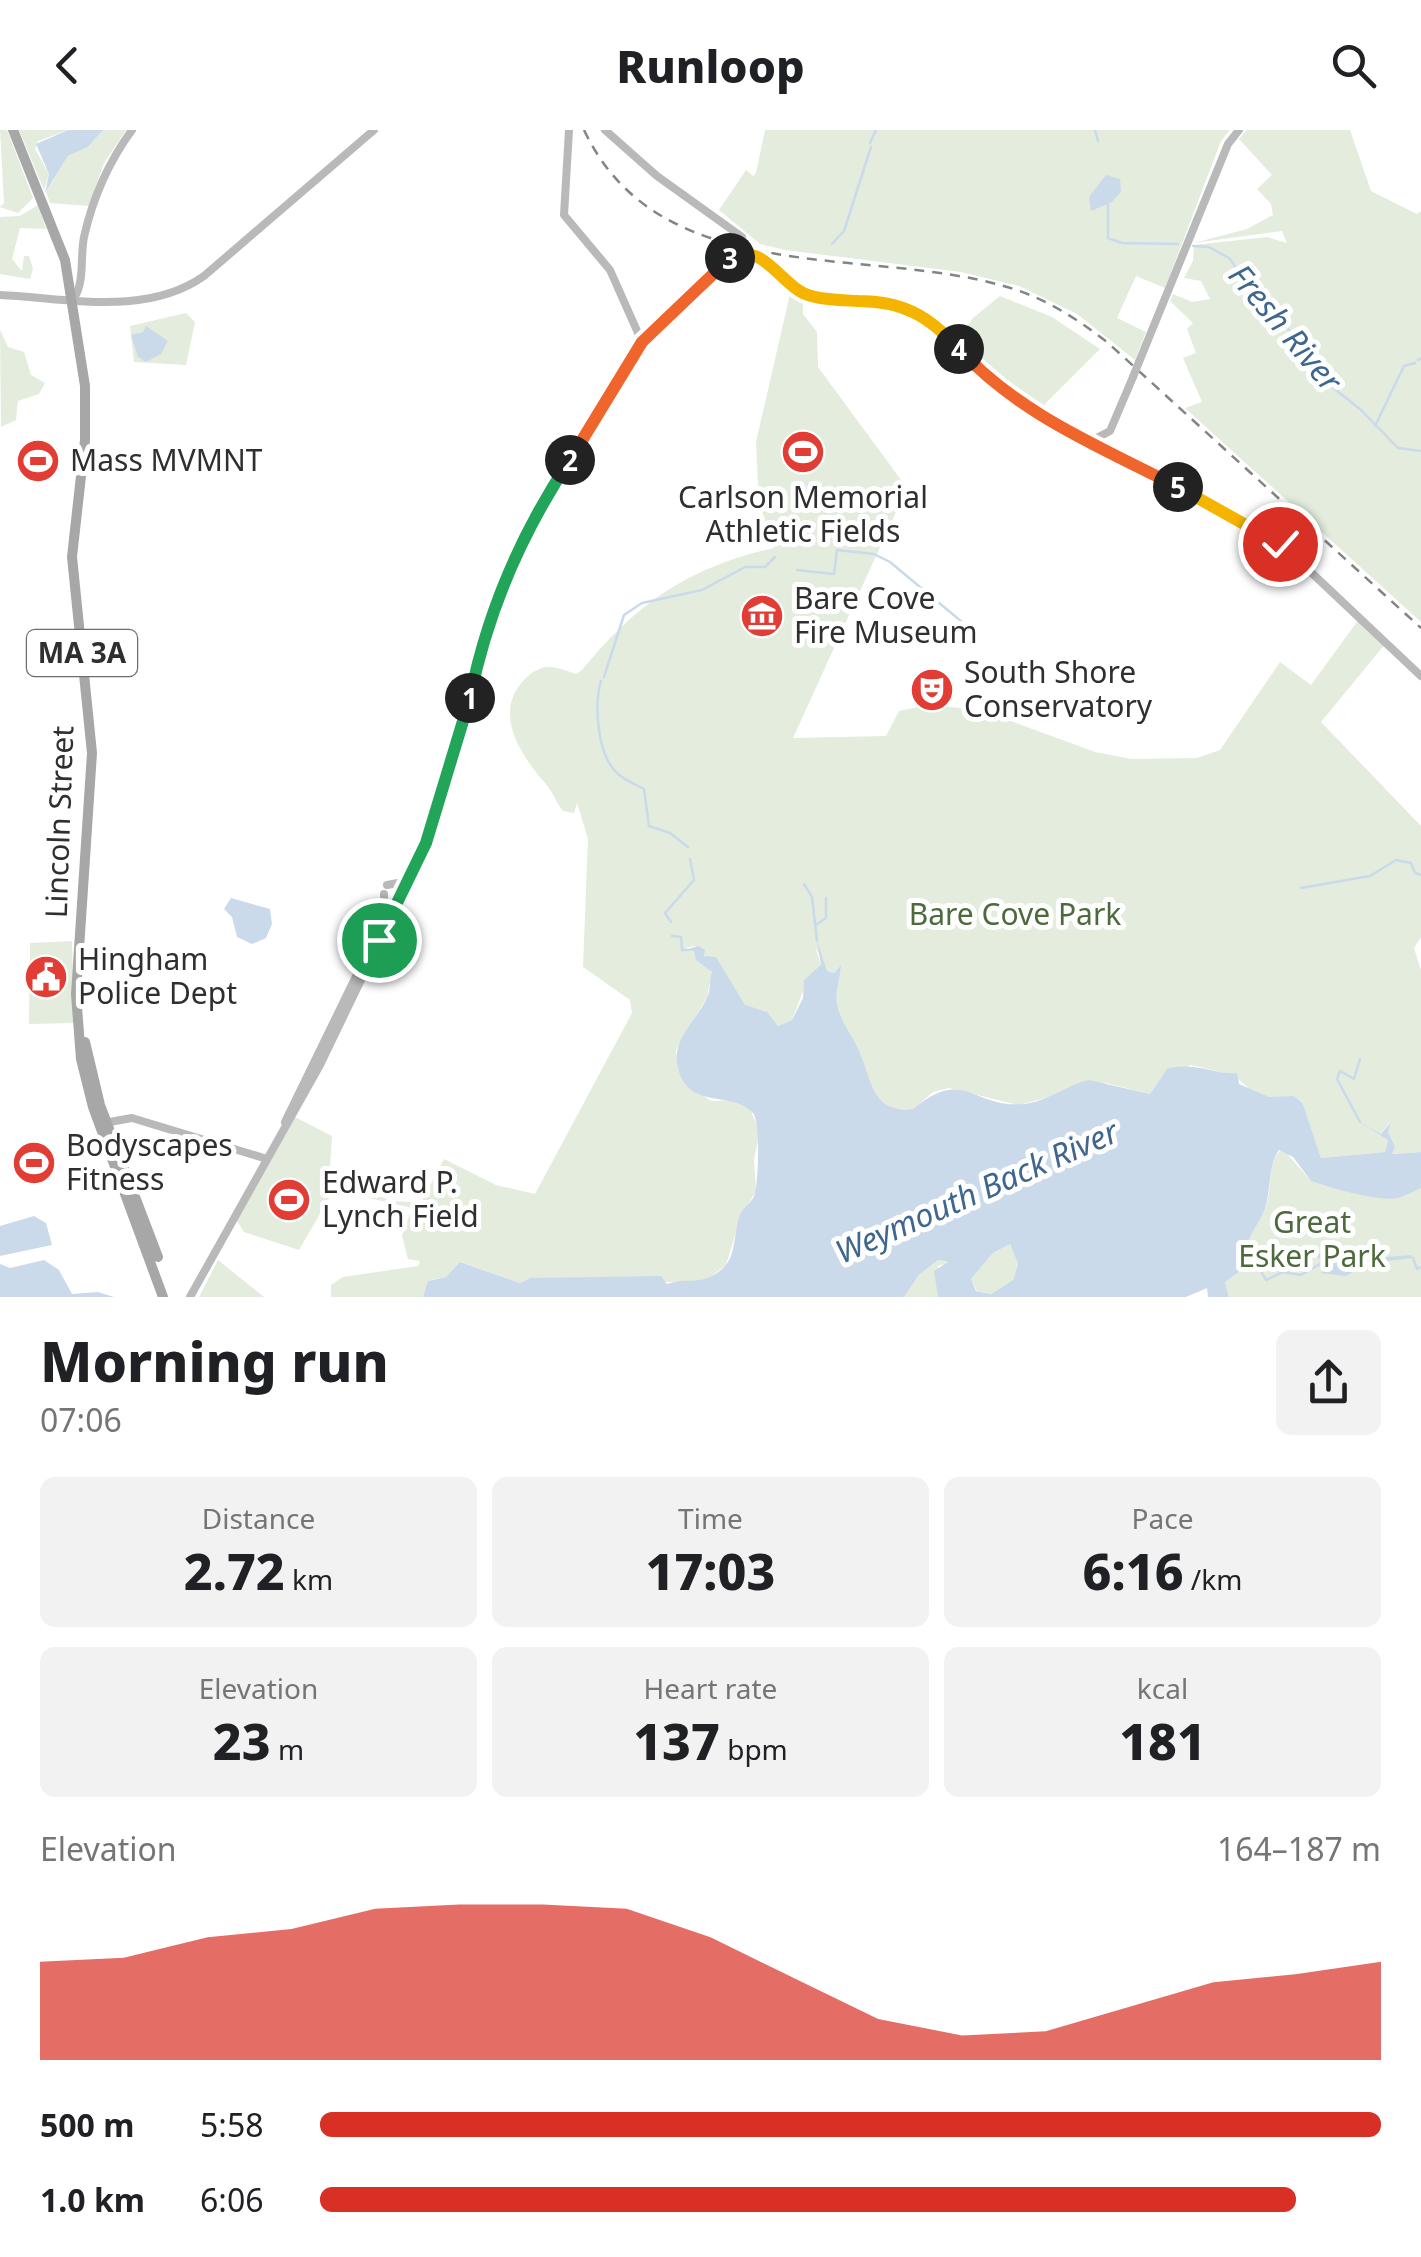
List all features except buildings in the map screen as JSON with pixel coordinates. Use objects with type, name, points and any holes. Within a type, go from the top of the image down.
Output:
[{"type":"main road","name":"MA 3A","points":[[13,130],[61,246],[74,298]]},
{"type":"main road","name":"Lincoln Street","points":[[74,298],[86,420],[72,558],[92,759],[78,991],[103,1123],[166,1297]]},
{"type":"street","name":"Lincoln Street","points":[[74,298],[84,237],[99,186],[132,130]]},
{"type":"street","points":[[0,295],[146,302],[186,287],[374,130]]},
{"type":"street","points":[[569,130],[564,215],[610,270],[644,339]]},
{"type":"street","points":[[605,130],[657,176],[742,236],[745,254]]},
{"type":"street","points":[[1101,450],[1104,436],[1118,418],[1228,144],[1240,130]]},
{"type":"street","points":[[190,1297],[320,1065],[407,884],[455,754],[485,635],[537,514],[644,339],[728,260],[745,254],[767,262],[808,294],[890,302],[916,311],[993,380],[1088,443],[1272,538],[1421,676]]},
{"type":"street","points":[[1088,443],[1104,436]]},
{"type":"street","points":[[385,918],[385,890],[407,884]]},
{"type":"street","points":[[284,1128],[385,918],[407,884]]},
{"type":"street","points":[[103,1123],[132,1118],[266,1159]]},
{"type":"green space","points":[[0,130],[7,130],[33,198],[18,213],[0,207],[4,203]]},
{"type":"green space","points":[[19,130],[68,130],[38,141],[35,149],[49,174],[44,190]]},
{"type":"green space","points":[[103,130],[126,130],[104,163],[89,206],[50,203],[46,192],[68,156],[88,147]]},
{"type":"green space","points":[[765,130],[1230,130],[1221,141],[1165,288],[1136,276],[1117,318],[1146,332],[1135,360],[1077,314],[1019,286],[961,272],[760,244],[719,210],[746,170],[753,176],[756,173]]},
{"type":"green space","points":[[1247,130],[1350,130],[1371,191],[1417,214],[1421,211],[1421,622],[1185,408],[1202,402],[1183,358],[1196,353],[1187,329],[1193,323],[1170,301],[1173,294],[1192,302],[1210,299],[1201,281],[1184,278],[1193,261],[1194,245],[1267,237],[1287,243],[1282,231],[1194,243],[1247,229],[1273,215],[1271,204],[1257,189],[1272,175],[1239,139]]},
{"type":"green space","points":[[38,205],[46,229],[20,228],[12,259],[22,271],[24,256],[29,256],[33,269],[30,279],[0,274],[0,217],[20,216]]},
{"type":"green space","name":"Bare Cove Park","points":[[790,294],[803,298],[803,314],[817,332],[818,367],[907,488],[793,738],[886,736],[899,711],[928,705],[981,710],[1095,752],[1131,759],[1197,758],[1220,750],[1280,662],[1311,685],[1359,619],[1385,644],[1321,722],[1421,826],[1421,937],[1414,948],[1421,970],[1421,1152],[1391,1154],[1395,1146],[1388,1132],[1390,1122],[1381,1134],[1365,1126],[1388,1140],[1385,1152],[1321,1158],[1303,1104],[1256,1094],[1233,1075],[1191,1065],[1163,1075],[1150,1094],[1106,1083],[1018,1105],[949,1088],[933,1092],[913,1109],[899,1109],[881,1101],[844,1023],[837,1003],[841,965],[834,973],[827,971],[815,946],[821,965],[807,981],[792,1020],[778,1026],[765,1011],[745,1006],[728,979],[695,946],[685,948],[694,951],[712,973],[707,997],[676,1050],[678,1069],[687,1084],[711,1101],[736,1100],[750,1109],[760,1132],[754,1159],[756,1191],[740,1219],[726,1265],[702,1283],[530,1278],[520,1283],[461,1262],[446,1277],[430,1280],[423,1297],[331,1297],[331,1285],[343,1277],[418,1266],[420,1261],[408,1259],[402,1235],[412,1208],[340,1191],[331,1195],[299,1250],[244,1232],[237,1221],[295,1117],[332,1136],[329,1182],[395,1201],[421,1203],[444,1159],[496,1185],[535,1194],[632,1013],[630,1000],[583,967],[588,839],[577,803],[574,813],[563,811],[520,748],[510,720],[511,706],[515,692],[532,673],[549,667],[576,674],[623,625],[690,577],[774,548],[759,502],[756,442]]},
{"type":"green space","points":[[1000,296],[1052,317],[1100,349],[1039,410],[1005,385],[959,340],[973,318]]},
{"type":"green space","points":[[186,313],[195,322],[186,365],[134,362],[130,326]]},
{"type":"green space","points":[[0,330],[8,347],[24,352],[31,375],[45,383],[39,394],[18,401],[16,420],[1,427]]},
{"type":"green space","points":[[72,941],[74,1023],[29,1024],[30,943]]},
{"type":"green space","name":"Great Esker Park","points":[[1283,1149],[1311,1181],[1324,1185],[1378,1194],[1421,1188],[1421,1297],[1229,1297],[1225,1282],[1243,1269],[1260,1269],[1245,1264],[1246,1247],[1267,1203],[1274,1159]]},
{"type":"green space","points":[[1010,1244],[1018,1264],[1013,1280],[991,1294],[977,1291],[971,1279],[993,1253]]},
{"type":"green space","points":[[218,1260],[264,1297],[199,1297]]},
{"type":"green space","points":[[938,1260],[949,1263],[938,1266],[938,1297],[904,1297],[919,1275]]},
{"type":"water","points":[[68,130],[103,130],[88,147],[68,156],[45,193],[49,174],[36,144]]},
{"type":"water","points":[[1106,175],[1120,179],[1121,192],[1112,202],[1091,211],[1089,197]]},
{"type":"water","points":[[146,326],[168,341],[161,354],[146,362],[138,357],[131,335],[143,332]]},
{"type":"water","points":[[231,898],[270,909],[272,924],[266,938],[252,944],[237,937],[232,917],[224,909]]},
{"type":"water","name":"Weymouth Back River","points":[[817,941],[827,971],[834,973],[841,965],[839,1010],[876,1093],[889,1106],[913,1109],[931,1097],[957,1090],[1005,1104],[1023,1104],[1089,1080],[1150,1094],[1167,1069],[1186,1067],[1237,1073],[1239,1084],[1269,1097],[1294,1096],[1303,1104],[1321,1158],[1385,1152],[1388,1140],[1357,1121],[1381,1134],[1391,1122],[1388,1132],[1395,1146],[1392,1154],[1421,1152],[1421,1188],[1390,1199],[1341,1190],[1311,1181],[1293,1157],[1279,1150],[1271,1170],[1266,1205],[1245,1255],[1245,1264],[1260,1269],[1243,1269],[1225,1282],[1229,1297],[1208,1297],[1207,1288],[1186,1297],[938,1297],[934,1271],[948,1262],[938,1260],[919,1275],[904,1297],[423,1297],[428,1281],[446,1277],[460,1262],[520,1283],[530,1278],[661,1276],[667,1284],[702,1280],[723,1268],[731,1256],[739,1217],[755,1193],[756,1119],[744,1106],[699,1094],[682,1079],[677,1063],[679,1044],[708,995],[712,972],[696,960],[694,951],[684,950],[698,946],[705,950],[704,956],[716,957],[745,1005],[767,1012],[778,1026],[792,1020],[803,998],[804,980],[821,965]],"holes":[[[1010,1244],[1018,1264],[1013,1280],[991,1294],[976,1291],[971,1279],[993,1253]]]},
{"type":"water","points":[[34,1216],[46,1223],[52,1245],[0,1256],[0,1226]]},
{"type":"water","points":[[1336,1247],[1363,1259],[1411,1255],[1413,1258],[1368,1263],[1346,1276],[1321,1273],[1326,1266],[1316,1255]]},
{"type":"water","points":[[44,1260],[59,1270],[72,1294],[98,1292],[114,1297],[0,1297],[0,1264],[10,1268]]},
{"type":"waterway","points":[[870,143],[876,130]]},
{"type":"waterway","points":[[1095,130],[1098,141]]},
{"type":"waterway","points":[[832,244],[844,231],[871,147]]},
{"type":"waterway","name":"Fresh River","points":[[1108,204],[1108,238],[1122,243],[1178,244]]},
{"type":"waterway","name":"Fresh River","points":[[1193,246],[1209,247],[1229,258],[1260,301],[1303,344],[1316,374],[1361,410],[1398,448],[1421,451]]},
{"type":"waterway","points":[[1375,426],[1404,366],[1415,363]]},
{"type":"waterway","points":[[797,570],[834,574],[837,550],[874,554],[890,562],[962,622]]},
{"type":"waterway","points":[[604,677],[624,615],[642,603],[702,590],[745,567],[765,567],[775,557]]},
{"type":"waterway","points":[[601,681],[599,729],[610,765],[623,778],[644,789],[649,826],[670,833],[688,847]]},
{"type":"waterway","points":[[671,922],[665,913],[694,880],[690,859]]},
{"type":"waterway","points":[[1301,888],[1370,876],[1396,860],[1411,863],[1415,873],[1421,875]]},
{"type":"waterway","points":[[804,884],[812,897],[817,941]]},
{"type":"waterway","points":[[817,924],[826,918],[826,898]]},
{"type":"waterway","points":[[672,936],[681,937],[682,950],[688,950]]},
{"type":"waterway","points":[[1360,1059],[1354,1079],[1340,1071],[1337,1079],[1360,1122]]},
{"type":"waterway","points":[[1413,1258],[1417,1269],[1421,1267]]},
{"type":"waterway","points":[[1260,1269],[1266,1280],[1283,1272],[1301,1275],[1320,1264]]},
{"type":"railway","points":[[584,130],[618,181],[662,217],[714,239],[772,253],[952,275],[1007,287],[1060,310],[1107,342],[1421,628]]},
{"type":"place","name":"Carlson Memorial Athletic Fields","points":[[803,452]]},
{"type":"place","name":"Mass MVMNT","points":[[38,461]]},
{"type":"place","name":"Bare Cove Fire Museum","points":[[762,616]]},
{"type":"place","name":"South Shore Conservatory","points":[[932,690]]},
{"type":"place","name":"Hingham Police Dept","points":[[46,977]]},
{"type":"place","name":"Bodyscapes Fitness","points":[[34,1163]]},
{"type":"place","name":"Edward P. Lynch Field","points":[[289,1200]]},
{"type":"route","points":[[379,940],[426,843],[455,754],[485,635],[529,530],[642,342],[735,255],[745,254],[767,262],[792,286],[808,294],[890,302],[916,311],[933,321],[977,368],[1059,428],[1208,502],[1280,544]]}]
